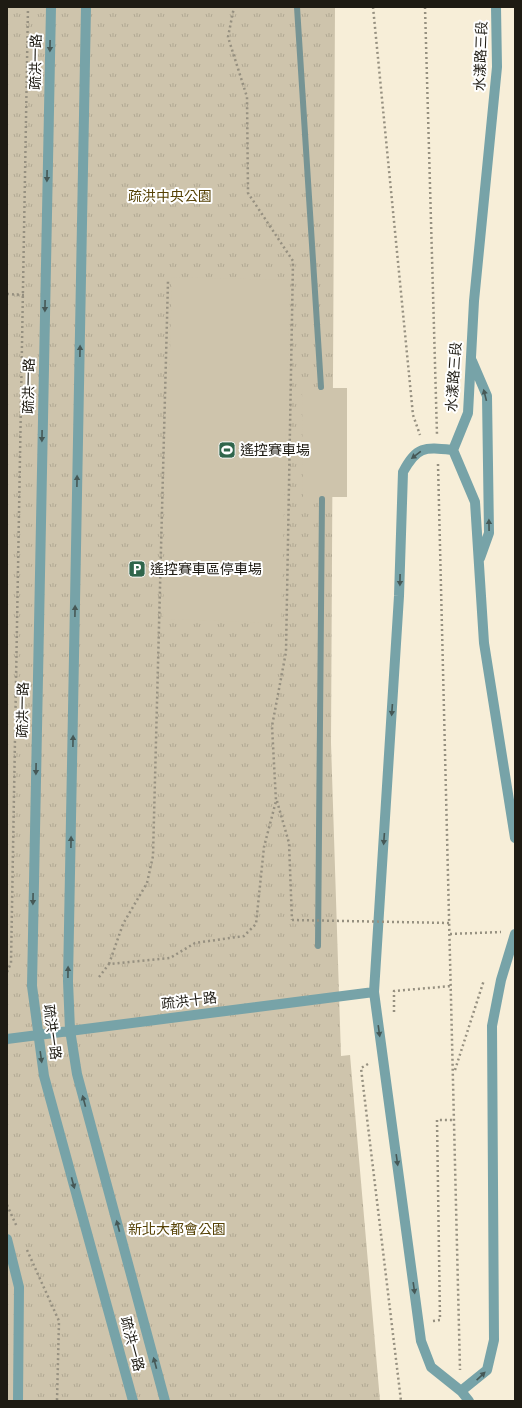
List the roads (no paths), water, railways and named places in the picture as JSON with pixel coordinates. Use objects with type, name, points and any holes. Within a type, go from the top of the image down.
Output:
[{"type":"street","name":"疏洪一路","points":[[51,7],[32,986],[44,1076],[134,1401]]},
{"type":"street","name":"疏洪一路","points":[[86,7],[68,966],[70,1030],[77,1074],[165,1401]]},
{"type":"street","name":"水漾路三段","points":[[453,450],[468,413],[474,301],[498,67],[496,7]]},
{"type":"street","points":[[470,357],[487,396],[489,533],[479,562]]},
{"type":"street","points":[[469,1401],[461,1391],[431,1367],[421,1341],[374,992],[399,596],[403,472],[411,458],[424,448],[453,450],[475,502],[484,643],[515,838]]},
{"type":"street","points":[[461,1391],[472,1384],[487,1370],[494,1340],[492,1026],[511,933]]},
{"type":"street","name":"疏洪十路","points":[[7,1039],[374,992]]},
{"type":"street","points":[[7,1239],[19,1287],[18,1401]]},
{"type":"waterway","points":[[297,7],[321,387]]},
{"type":"waterway","points":[[318,946],[322,499]]},
{"type":"place","name":"遙控賽車場","points":[[227,450]]},
{"type":"place","name":"遙控賽車區停車場","points":[[137,569]]},
{"type":"park label","name":"疏洪中央公園","points":[[170,196]]},
{"type":"park label","name":"新北大都會公園","points":[[177,1229]]}]
